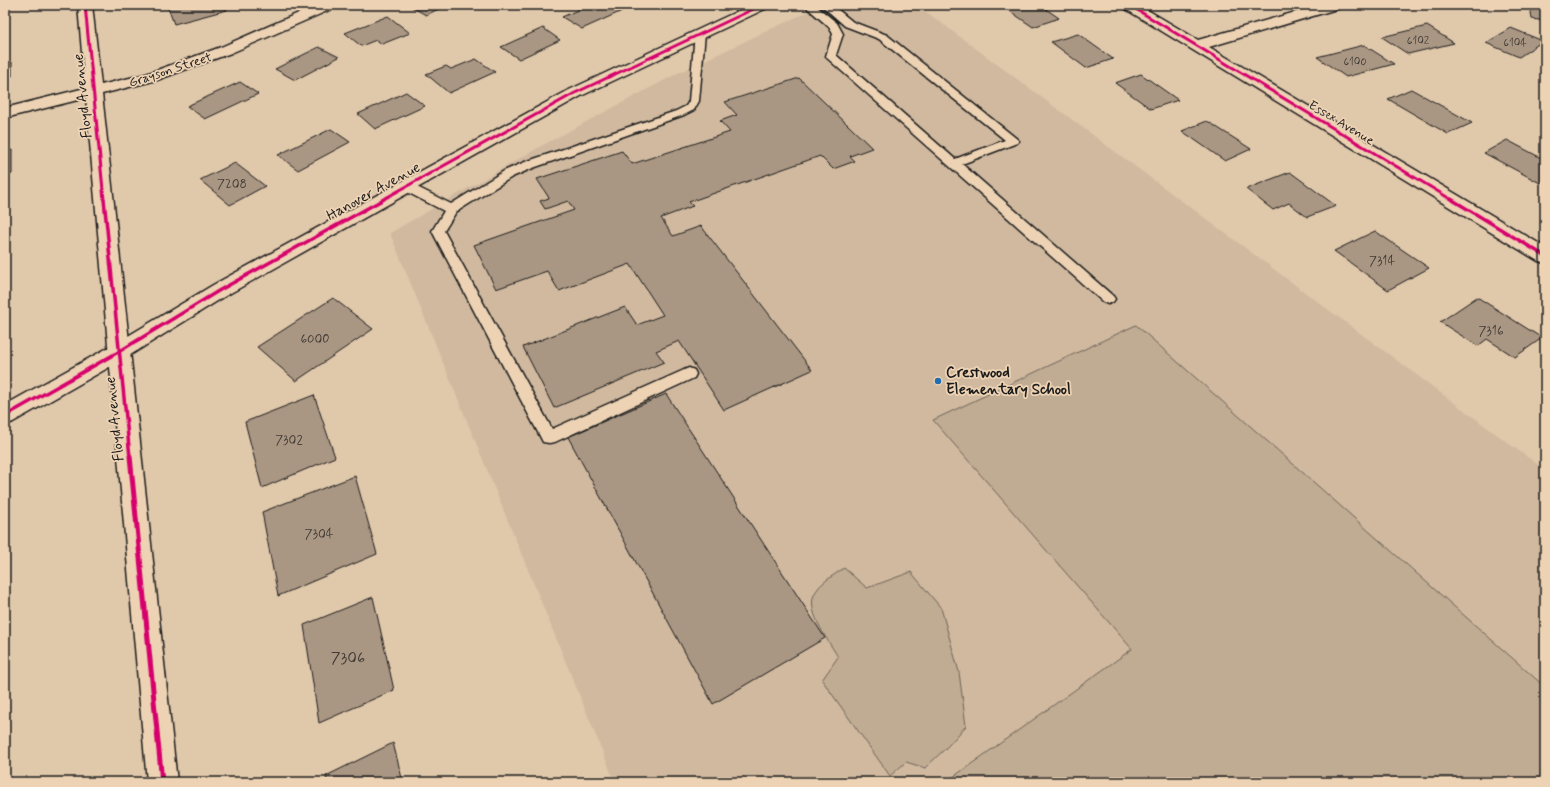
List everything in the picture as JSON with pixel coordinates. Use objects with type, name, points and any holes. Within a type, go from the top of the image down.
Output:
[{"type":"street","name":"Floyd Avenue","points":[[85,5],[162,782]]},
{"type":"street","name":"Grayson Street","points":[[5,113],[151,77],[226,50],[329,5]]},
{"type":"street","name":"Hanover Avenue","points":[[5,416],[120,351],[220,290],[575,93],[762,5]]},
{"type":"street","name":"Essex Avenue","points":[[1129,5],[1545,256]]},
{"type":"street","points":[[1198,46],[1335,5]]},
{"type":"lane","points":[[809,5],[833,25],[838,34],[831,56],[1108,299]]},
{"type":"lane","points":[[826,5],[849,24],[883,37],[1013,141],[955,164]]},
{"type":"lane","points":[[688,374],[549,437],[438,231],[451,209],[508,174],[529,165],[680,113],[690,108],[694,100],[700,33]]},
{"type":"lane","points":[[405,186],[451,209]]},
{"type":"shaded area","name":"Crestwood Elementary School","points":[[822,5],[917,5],[1545,470],[1545,782],[615,782],[390,233],[545,144],[678,73]]},
{"type":"shaded area","points":[[1136,325],[1545,687],[1545,782],[946,782],[1132,649],[933,420]]},
{"type":"shaded area","points":[[844,568],[867,588],[911,572],[941,608],[959,672],[966,726],[925,768],[906,762],[890,776],[822,680],[838,657],[820,627],[813,610],[812,602],[819,587]]},
{"type":"building","points":[[5,5],[9,5],[9,16],[5,17]]},
{"type":"building","points":[[167,5],[225,5],[227,10],[174,24]]},
{"type":"building","points":[[408,5],[447,5],[426,15]]},
{"type":"building","points":[[589,5],[612,5],[622,11],[582,29],[562,17]]},
{"type":"building","points":[[1001,5],[1040,5],[1059,18],[1033,27]]},
{"type":"building","points":[[1530,5],[1545,5],[1545,21],[1532,19]]},
{"type":"building","points":[[388,16],[410,33],[382,44],[376,40],[361,46],[345,33]]},
{"type":"building","points":[[1427,26],[1454,43],[1408,54],[1382,37]]},
{"type":"building","points":[[543,28],[560,40],[519,59],[501,47]]},
{"type":"building","points":[[1511,28],[1543,41],[1519,57],[1486,43]]},
{"type":"building","points":[[1078,34],[1113,59],[1086,68],[1051,42]]},
{"type":"building","points":[[1364,45],[1394,64],[1346,77],[1317,57]]},
{"type":"building","points":[[319,47],[339,57],[295,80],[275,69]]},
{"type":"building","points":[[476,59],[495,72],[449,93],[426,74],[446,66],[451,69]]},
{"type":"building","points":[[12,62],[12,76],[5,78],[5,63]]},
{"type":"building","points":[[1141,74],[1178,100],[1151,109],[1115,83]]},
{"type":"building","points":[[799,78],[872,148],[850,156],[855,161],[833,169],[820,156],[689,202],[693,206],[661,218],[673,236],[701,226],[812,370],[724,410],[679,341],[656,351],[664,362],[554,408],[523,347],[625,307],[637,325],[663,315],[630,264],[559,291],[547,271],[496,289],[474,245],[574,210],[568,201],[545,209],[540,201],[549,198],[537,179],[622,151],[632,164],[730,132],[720,121],[737,115],[725,102]]},
{"type":"building","points":[[240,82],[258,94],[205,119],[187,106]]},
{"type":"building","points":[[1411,89],[1472,123],[1448,134],[1388,99]]},
{"type":"building","points":[[406,92],[425,106],[375,129],[358,114]]},
{"type":"building","points":[[1207,121],[1251,149],[1225,161],[1182,131]]},
{"type":"building","points":[[331,129],[350,142],[298,170],[278,155]]},
{"type":"building","points":[[1507,140],[1545,160],[1545,180],[1540,183],[1484,153]]},
{"type":"building","points":[[12,150],[12,174],[5,175],[5,152]]},
{"type":"building","points":[[235,163],[265,186],[230,205],[200,180]]},
{"type":"building","points":[[1290,172],[1336,206],[1307,217],[1289,203],[1273,210],[1246,189]]},
{"type":"building","points":[[1375,231],[1429,268],[1388,290],[1334,251]]},
{"type":"building","points":[[1477,297],[1542,338],[1515,357],[1487,339],[1478,346],[1440,322]]},
{"type":"building","points":[[333,298],[373,329],[296,381],[257,347]]},
{"type":"building","points":[[666,394],[825,638],[713,704],[568,437]]},
{"type":"building","points":[[314,395],[335,457],[262,488],[245,422]]},
{"type":"building","points":[[355,476],[377,554],[278,596],[262,512]]},
{"type":"building","points":[[373,597],[394,690],[319,723],[304,625]]},
{"type":"building","points":[[393,743],[403,782],[327,782],[326,776]]},
{"type":"cycle path","points":[[85,5],[162,782]]},
{"type":"cycle path","points":[[5,416],[120,351],[220,290],[575,93],[762,5]]},
{"type":"cycle path","points":[[1129,5],[1545,256]]},
{"type":"place","name":"Crestwood Elementary School","points":[[938,381]]}]
